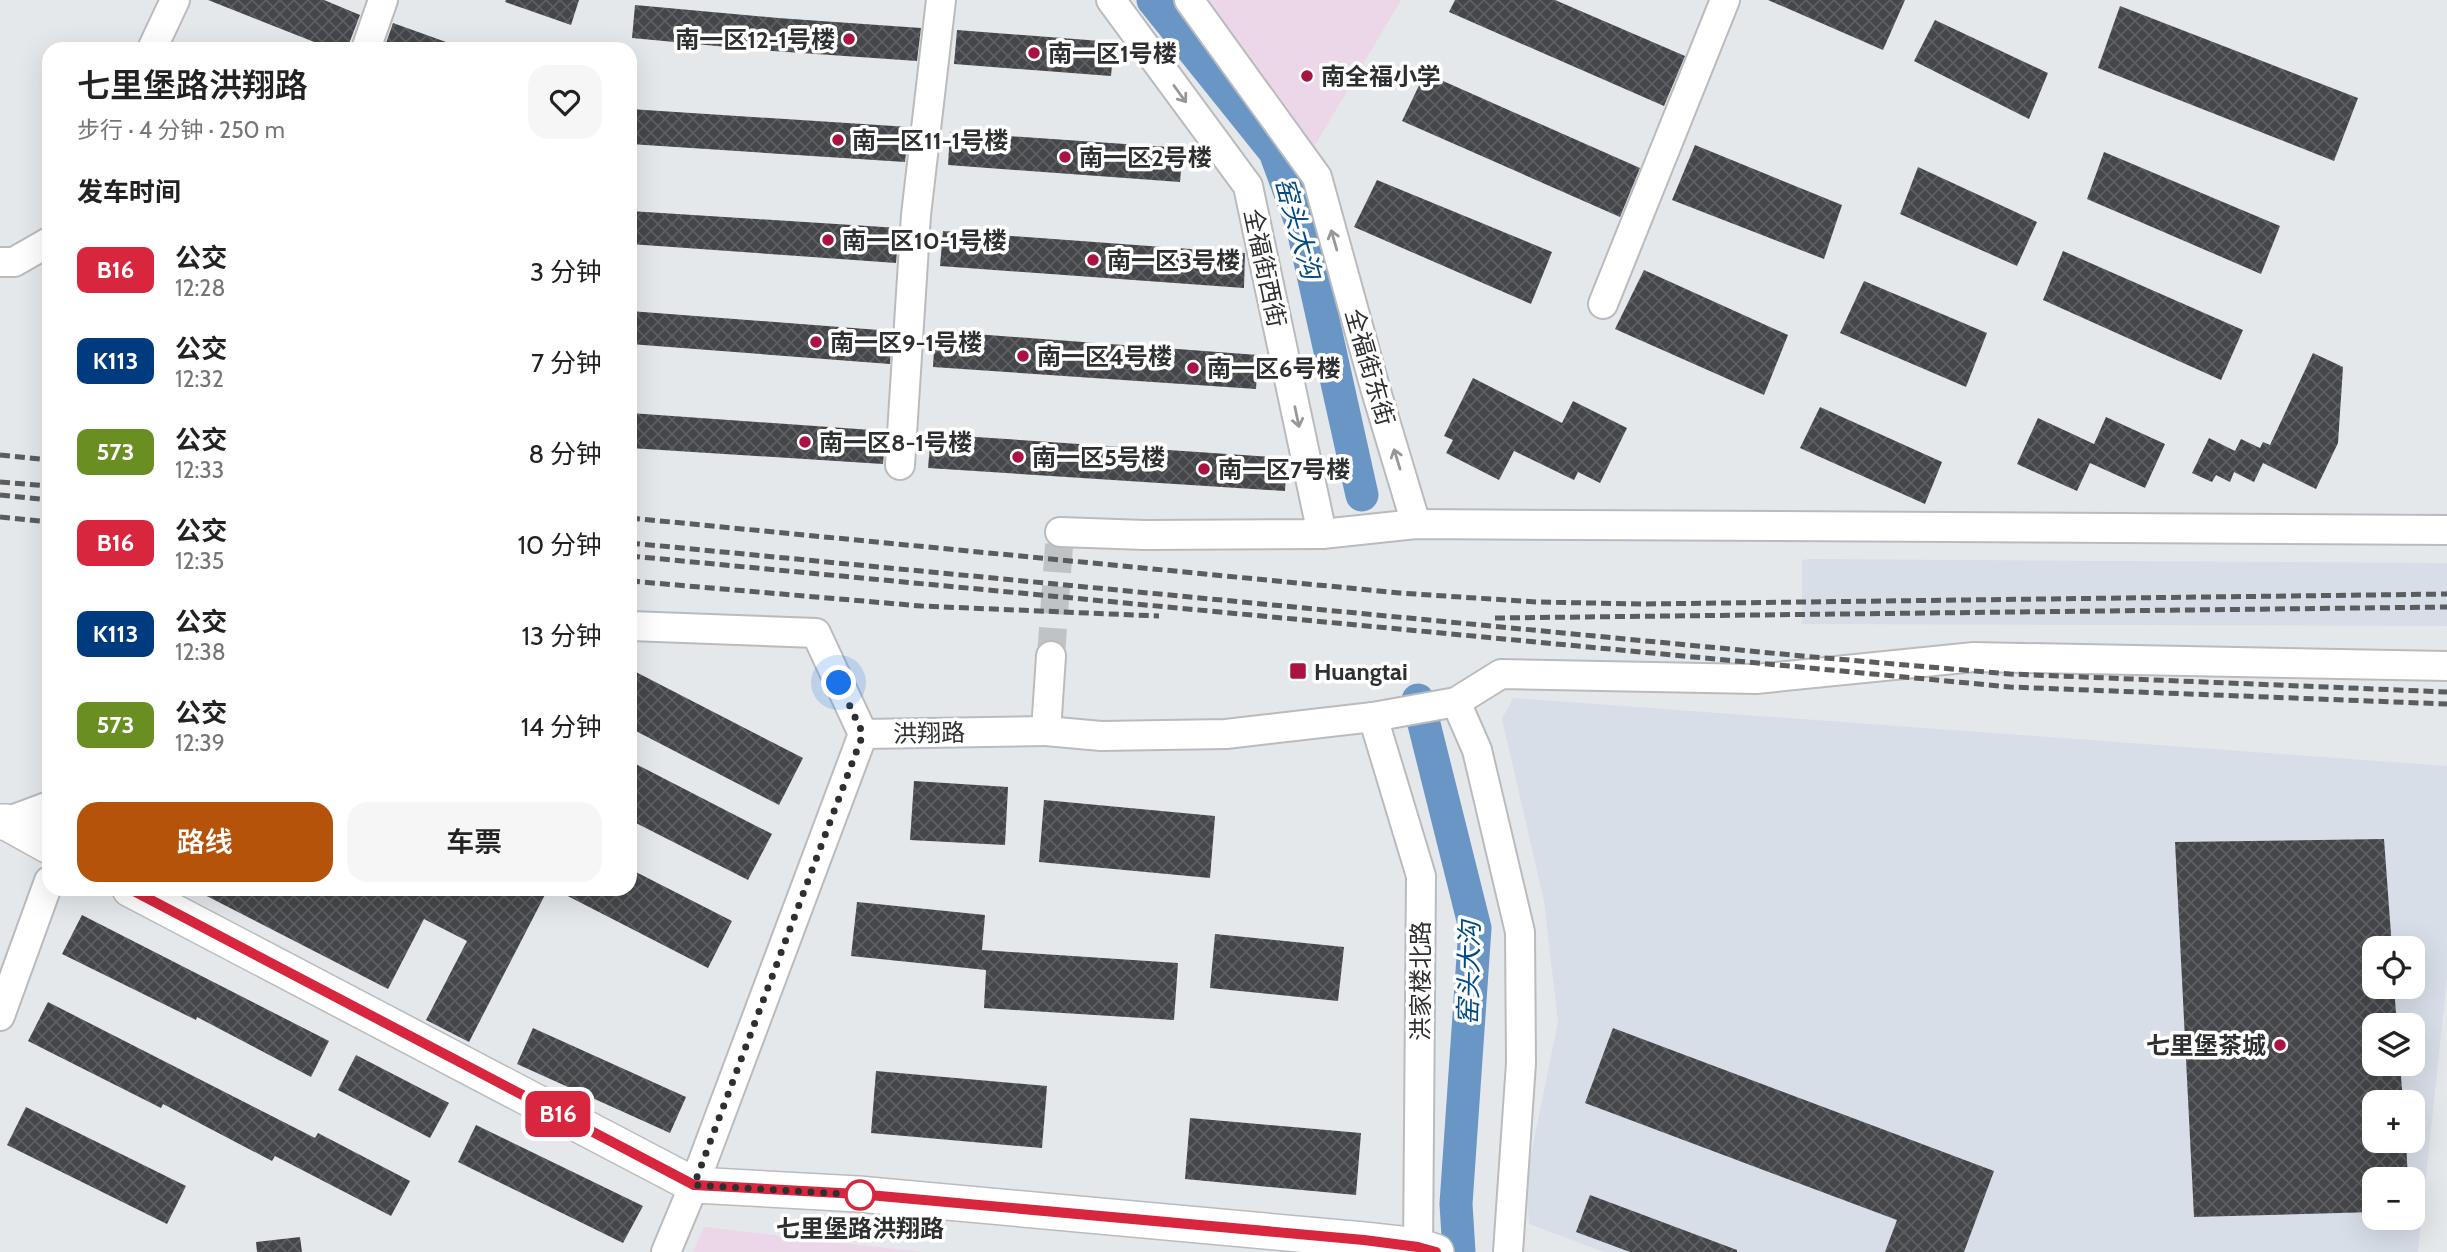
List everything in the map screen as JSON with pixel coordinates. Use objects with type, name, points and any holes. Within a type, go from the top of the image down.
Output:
[{"type":"main road","points":[[3,822],[42,842]]},
{"type":"main road","points":[[143,896],[694,1185],[858,1194],[1405,1249]]},
{"type":"street","points":[[155,42],[175,0]]},
{"type":"street","points":[[368,42],[383,0]]},
{"type":"street","points":[[900,465],[916,215],[941,0]]},
{"type":"street","name":"全福街西街","points":[[1111,0],[1248,186],[1322,534]]},
{"type":"street","name":"全福街东街","points":[[1189,0],[1317,177],[1416,524]]},
{"type":"street","points":[[1602,304],[1724,0]]},
{"type":"street","points":[[0,262],[14,262],[42,246]]},
{"type":"street","points":[[1060,532],[1145,535],[1322,534],[1416,524],[2447,530]]},
{"type":"street","points":[[637,626],[816,633],[863,734]]},
{"type":"street","points":[[1046,731],[1051,656]]},
{"type":"street","points":[[1508,1252],[1521,1063],[1520,932],[1477,750],[1456,702],[1501,674],[1756,679],[1974,657],[2447,666]]},
{"type":"street","name":"洪翔路","points":[[666,1252],[694,1185],[863,734],[1046,731],[1101,736],[1226,734],[1373,717],[1456,702]]},
{"type":"street","name":"洪家楼北路","points":[[1373,717],[1421,876],[1405,1249]]},
{"type":"street","points":[[3,822],[42,808]]},
{"type":"street","points":[[0,1016],[44,896]]},
{"type":"shaded area","name":"南全福小学","points":[[1205,0],[1401,0],[1311,152]]},
{"type":"shaded area","points":[[1802,560],[2447,563],[2447,626],[1802,624]]},
{"type":"shaded area","points":[[1513,698],[2447,766],[2447,979],[2425,1186],[2425,1167],[2362,1167],[2362,1230],[2420,1230],[2418,1252],[1604,1252],[1529,1224],[1526,1179],[1558,1022],[1544,901],[1502,719]]},
{"type":"shaded area","points":[[704,1227],[922,1252],[693,1252]]},
{"type":"building","points":[[208,0],[324,0],[360,15],[350,42],[314,42]]},
{"type":"building","points":[[579,0],[571,25],[505,2]]},
{"type":"building","points":[[1455,0],[1555,0],[1685,56],[1664,106],[1449,12]]},
{"type":"building","points":[[1768,0],[1905,0],[1883,50]]},
{"type":"building","points":[[635,5],[921,28],[917,61],[632,38]]},
{"type":"building","points":[[2120,6],[2358,98],[2334,161],[2098,68]]},
{"type":"building","points":[[1935,20],[2048,73],[2029,119],[1914,61]]},
{"type":"building","points":[[393,23],[446,42],[386,42]]},
{"type":"building","name":"南一区1号楼","points":[[957,30],[1114,42],[1111,76],[954,64]]},
{"type":"building","points":[[1425,73],[1640,168],[1620,217],[1402,121]]},
{"type":"building","points":[[637,109],[909,127],[905,162],[637,144]]},
{"type":"building","name":"南一区2号楼","points":[[950,132],[1183,148],[1180,182],[948,165]]},
{"type":"building","points":[[1695,145],[1842,205],[1824,259],[1672,200]]},
{"type":"building","points":[[2104,152],[2280,226],[2261,274],[2087,199]]},
{"type":"building","points":[[1918,167],[2037,222],[2017,266],[1900,214]]},
{"type":"building","points":[[1377,180],[1552,252],[1531,304],[1354,227]]},
{"type":"building","points":[[637,211],[899,228],[896,263],[637,244]]},
{"type":"building","name":"南一区3号楼","points":[[943,231],[1245,253],[1244,288],[940,266]]},
{"type":"building","points":[[2063,251],[2243,330],[2221,380],[2043,300]]},
{"type":"building","points":[[1644,270],[1788,335],[1764,395],[1615,329]]},
{"type":"building","points":[[1864,281],[1987,333],[1966,387],[1840,333]]},
{"type":"building","name":"南一区9-1号楼","points":[[637,312],[892,331],[890,364],[637,345]]},
{"type":"building","points":[[935,331],[1258,355],[1256,389],[933,367]]},
{"type":"building","points":[[2313,353],[2343,367],[2338,443],[2316,489],[2263,463],[2254,482],[2234,472],[2230,482],[2216,475],[2212,482],[2192,473],[2209,438],[2235,451],[2241,439],[2260,448],[2263,442],[2270,445]]},
{"type":"building","points":[[1473,378],[1562,423],[1573,401],[1627,428],[1600,483],[1578,472],[1574,480],[1514,451],[1499,480],[1446,453],[1453,440],[1444,436]]},
{"type":"building","points":[[1820,407],[1942,462],[1925,504],[1800,448]]},
{"type":"building","name":"南一区8-1号楼","points":[[637,413],[886,431],[883,464],[637,448]]},
{"type":"building","points":[[2106,417],[2165,444],[2145,488],[2090,463],[2077,491],[2017,464],[2038,418],[2094,444]]},
{"type":"building","points":[[931,434],[1287,458],[1285,491],[928,468]]},
{"type":"building","points":[[637,673],[803,758],[779,805],[637,732]]},
{"type":"building","points":[[637,765],[772,834],[748,880],[637,824]]},
{"type":"building","points":[[914,781],[1008,787],[1005,845],[910,840]]},
{"type":"building","points":[[1044,800],[1215,816],[1210,878],[1039,862]]},
{"type":"building","name":"七里堡茶城","points":[[2384,839],[2391,936],[2362,936],[2362,999],[2395,999],[2396,1013],[2362,1013],[2362,1076],[2401,1076],[2402,1090],[2362,1090],[2362,1153],[2407,1153],[2407,1167],[2362,1167],[2362,1212],[2194,1217],[2175,842]]},
{"type":"building","points":[[637,873],[732,921],[708,968],[568,896],[637,896]]},
{"type":"building","points":[[207,896],[544,896],[469,1042],[426,1020],[467,941],[424,919],[388,989]]},
{"type":"building","points":[[857,902],[985,915],[982,950],[1178,963],[1174,1020],[984,1008],[986,970],[851,956]]},
{"type":"building","points":[[82,915],[329,1041],[311,1077],[197,1017],[196,1020],[62,954]]},
{"type":"building","points":[[1215,934],[1344,947],[1338,1001],[1210,988]]},
{"type":"building","points":[[48,1002],[315,1138],[318,1133],[410,1181],[391,1216],[275,1156],[272,1161],[163,1104],[161,1108],[28,1041]]},
{"type":"building","points":[[533,1028],[686,1097],[670,1133],[517,1064]]},
{"type":"building","points":[[1613,1028],[1994,1171],[1964,1252],[1885,1252],[1897,1220],[1585,1103]]},
{"type":"building","points":[[356,1055],[449,1103],[430,1138],[338,1090]]},
{"type":"building","points":[[876,1071],[1047,1086],[1042,1148],[871,1133]]},
{"type":"building","points":[[26,1107],[186,1186],[167,1224],[7,1145]]},
{"type":"building","points":[[1190,1118],[1361,1133],[1356,1195],[1185,1179]]},
{"type":"building","points":[[476,1125],[643,1206],[623,1243],[458,1162]]},
{"type":"building","points":[[1590,1195],[1737,1252],[1630,1252],[1576,1232]]},
{"type":"building","points":[[300,1237],[302,1252],[257,1252],[256,1242]]},
{"type":"waterway","name":"窑头大沟","points":[[1153,0],[1275,152],[1302,225],[1362,495]]},
{"type":"waterway","name":"窑头大沟","points":[[1418,700],[1475,928],[1456,1204],[1459,1252]]},
{"type":"tunnel","points":[[1051,656],[1060,532]]},
{"type":"railway","points":[[0,455],[42,459]]},
{"type":"railway","points":[[0,482],[42,485]]},
{"type":"railway","points":[[0,495],[42,499]]},
{"type":"railway","points":[[0,517],[42,521]]},
{"type":"railway","points":[[637,519],[1400,593],[1536,602],[1643,604],[2447,594]]},
{"type":"railway","points":[[637,544],[2010,674],[2447,692]]},
{"type":"railway","points":[[637,557],[2010,687],[2447,704]]},
{"type":"railway","points":[[637,582],[921,606],[1159,616]]},
{"type":"railway","points":[[1495,618],[2447,607]]},
{"type":"bus line","name":"B16","points":[[143,896],[694,1185],[858,1194],[981,1205],[1364,1240],[1436,1252]]},
{"type":"place","name":"南一区12-1号楼","points":[[849,39]]},
{"type":"place","name":"南一区1号楼","points":[[1034,53]]},
{"type":"place","name":"南全福小学","points":[[1307,76]]},
{"type":"place","name":"南一区11-1号楼","points":[[838,140]]},
{"type":"place","name":"南一区2号楼","points":[[1065,157]]},
{"type":"place","name":"南一区10-1号楼","points":[[828,240]]},
{"type":"place","name":"南一区3号楼","points":[[1093,260]]},
{"type":"place","name":"南一区9-1号楼","points":[[816,342]]},
{"type":"place","name":"南一区4号楼","points":[[1023,356]]},
{"type":"place","name":"南一区6号楼","points":[[1193,368]]},
{"type":"place","name":"南一区8-1号楼","points":[[805,442]]},
{"type":"place","name":"南一区5号楼","points":[[1018,457]]},
{"type":"place","name":"南一区7号楼","points":[[1204,469]]},
{"type":"place","name":"Huangtai","points":[[1298,671]]},
{"type":"place","name":"七里堡茶城","points":[[2280,1045]]},
{"type":"place","name":"七里堡路洪翔路","points":[[860,1195]]},
{"type":"route","points":[[839,683],[863,734],[694,1185],[860,1195]]}]
